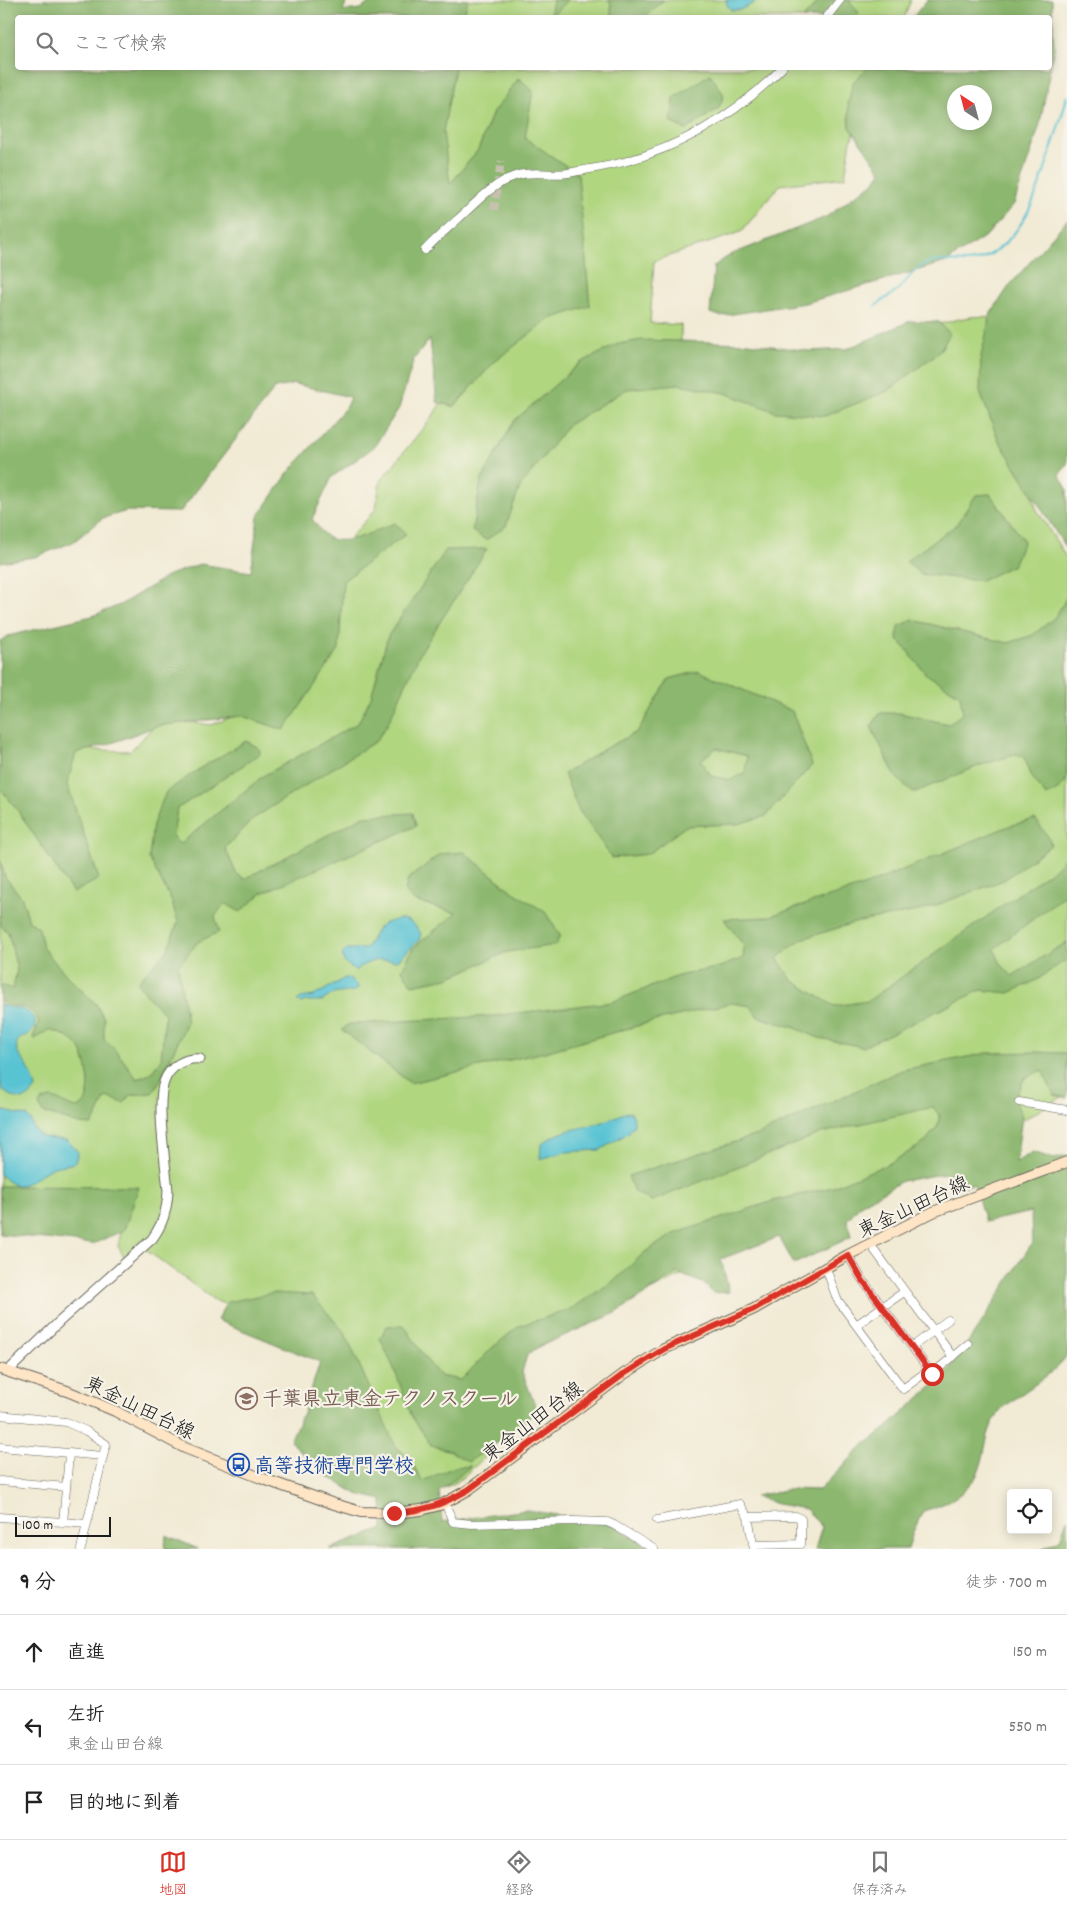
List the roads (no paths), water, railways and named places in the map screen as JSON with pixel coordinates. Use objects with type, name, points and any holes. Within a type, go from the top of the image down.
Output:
[{"type":"main road","name":"東金山田台線","points":[[4,1370],[67,1391],[115,1411],[185,1448],[330,1503],[361,1512],[394,1513],[421,1510],[445,1503],[468,1490],[624,1374],[664,1349],[754,1309],[848,1255],[933,1212],[1067,1162]]},
{"type":"street","points":[[828,15],[840,0]]},
{"type":"street","points":[[424,250],[502,181],[532,172],[563,174],[615,164],[666,148],[698,133],[740,107],[780,70]]},
{"type":"street","points":[[4,1370],[152,1239],[161,1226],[168,1203],[161,1104],[164,1082],[173,1068],[182,1062],[200,1058]]},
{"type":"street","points":[[1019,1102],[1067,1110]]},
{"type":"street","points":[[870,1244],[953,1357]]},
{"type":"street","points":[[848,1255],[861,1278],[932,1374],[968,1344]]},
{"type":"street","points":[[826,1268],[837,1299],[903,1389],[928,1370]]},
{"type":"street","points":[[856,1325],[904,1292]]},
{"type":"street","points":[[912,1347],[948,1320]]},
{"type":"street","points":[[0,1416],[66,1422],[86,1431],[106,1444],[82,1549]]},
{"type":"street","points":[[0,1447],[103,1456]]},
{"type":"street","points":[[63,1523],[69,1454]]},
{"type":"street","points":[[0,1482],[66,1487]]},
{"type":"street","points":[[445,1503],[453,1522],[472,1524],[573,1521],[607,1522],[654,1549]]},
{"type":"street","points":[[656,1520],[740,1504],[748,1517],[754,1547],[801,1544],[801,1519],[796,1516],[748,1517]]},
{"type":"street","points":[[0,1517],[87,1524]]},
{"type":"water","points":[[726,0],[760,0],[740,10],[731,10]]},
{"type":"water","points":[[399,919],[412,923],[421,934],[419,940],[397,961],[370,962],[356,971],[344,962],[342,955],[347,949],[364,949],[378,928],[385,923]]},
{"type":"water","points":[[348,978],[358,986],[358,989],[333,994],[322,1001],[306,1001],[301,1003],[297,1001],[301,998],[314,996]]},
{"type":"water","points":[[0,1004],[27,1011],[35,1020],[35,1026],[32,1031],[18,1040],[17,1044],[19,1054],[30,1071],[36,1088],[29,1096],[21,1099],[3,1091],[0,1081]]},
{"type":"water","points":[[0,1110],[27,1116],[38,1134],[42,1136],[68,1141],[78,1152],[75,1162],[52,1168],[20,1185],[7,1181],[0,1174]]},
{"type":"water","points":[[627,1112],[632,1113],[634,1125],[628,1133],[600,1150],[565,1152],[540,1159],[541,1145],[547,1140],[567,1131],[601,1123]]},
{"type":"waterway","points":[[875,306],[897,290],[923,265],[935,261],[977,261],[998,249],[1011,238],[1021,224],[1036,195],[1067,96]]},
{"type":"tunnel","points":[[494,210],[501,161]]},
{"type":"place","name":"千葉県立東金テクノスクール","points":[[246,1398]]},
{"type":"place","name":"高等技術専門学校","points":[[238,1465]]}]
